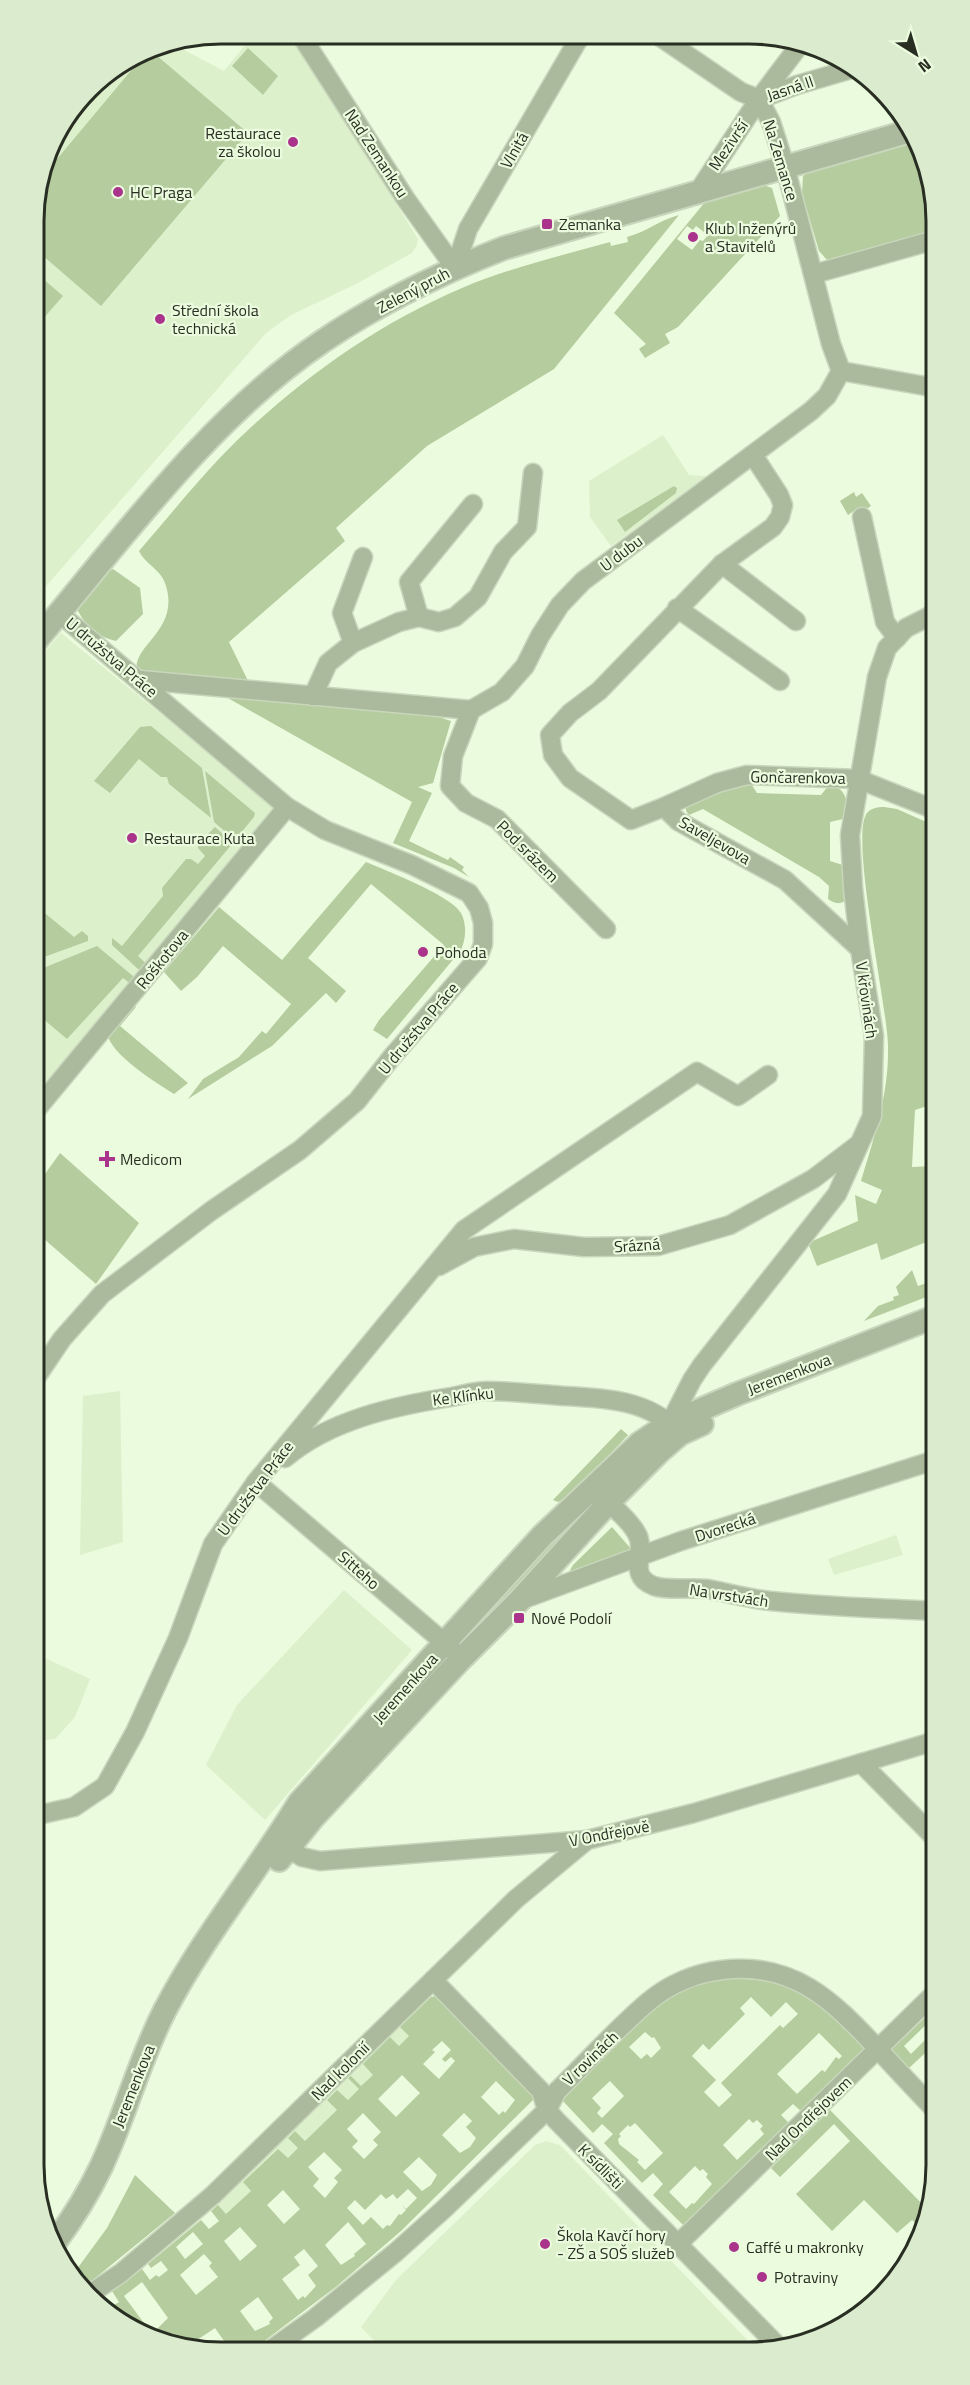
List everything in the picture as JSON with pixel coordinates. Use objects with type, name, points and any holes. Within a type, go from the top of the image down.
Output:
[{"type":"street","name":"Nad Zemankou","points":[[309,44],[417,216],[455,268]]},
{"type":"street","name":"Vlnitá","points":[[455,268],[468,229],[576,44]]},
{"type":"street","name":"Na Zemance","points":[[671,44],[741,92],[759,99],[771,122],[785,166],[831,344],[841,371]]},
{"type":"street","name":"Mezivrší","points":[[698,192],[759,99],[796,50]]},
{"type":"street","name":"Jasná II","points":[[759,99],[845,71]]},
{"type":"street","name":"Zelený pruh","points":[[44,631],[114,546],[224,424],[260,391],[322,342],[386,303],[455,268],[504,248],[903,133]]},
{"type":"street","points":[[814,274],[926,242]]},
{"type":"street","points":[[841,371],[926,386]]},
{"type":"street","name":"U dubu","points":[[471,710],[502,692],[525,666],[540,636],[560,605],[583,581],[753,455],[827,396],[841,371]]},
{"type":"street","name":"Saveljevova","points":[[753,455],[779,495],[783,505],[780,517],[772,527],[722,564],[599,691],[570,713],[550,735],[553,755],[570,778],[631,820],[664,807],[678,821],[785,880],[860,949]]},
{"type":"street","points":[[313,696],[328,663],[353,643],[399,622],[419,617],[439,621],[455,617],[478,597],[503,552],[527,527],[533,473]]},
{"type":"street","points":[[419,617],[409,582],[473,504]]},
{"type":"street","points":[[862,517],[885,622],[897,638]]},
{"type":"street","points":[[353,643],[342,612],[363,556]]},
{"type":"street","points":[[722,564],[796,621]]},
{"type":"street","points":[[677,608],[780,681]]},
{"type":"street","name":"U družstva Práce","points":[[44,1366],[62,1339],[102,1294],[211,1211],[300,1150],[357,1101],[478,958],[483,944],[483,923],[479,908],[469,893],[404,861],[325,830],[287,807],[141,680],[59,613]]},
{"type":"street","name":"V křovinách","points":[[675,1429],[692,1380],[702,1365],[837,1194],[872,1116],[874,1036],[860,949],[850,835],[877,677],[887,648],[906,628],[926,618]]},
{"type":"street","points":[[141,680],[471,710]]},
{"type":"street","name":"Pod srázem","points":[[471,710],[453,756],[450,786],[466,803],[497,819],[606,929]]},
{"type":"street","name":"Gončarenkova","points":[[664,807],[717,783],[747,775],[858,779],[926,806]]},
{"type":"street","name":"Roškotova","points":[[44,1100],[287,807]]},
{"type":"street","name":"U družstva Práce","points":[[44,1814],[74,1807],[105,1786],[135,1732],[178,1638],[213,1544],[256,1482],[464,1230],[697,1072],[738,1096],[768,1075]]},
{"type":"street","name":"Srázná","points":[[430,1272],[474,1247],[514,1239],[584,1247],[658,1246],[730,1225],[813,1179],[861,1142]]},
{"type":"street","name":"Jeremenkova","points":[[454,1650],[519,1601],[609,1502],[658,1453],[675,1429],[737,1394],[926,1320]]},
{"type":"street","name":"Jeremenkova","points":[[66,2250],[88,2220],[113,2172],[170,2029],[203,1967],[282,1844],[299,1803],[454,1650],[543,1536],[640,1443],[926,1334]]},
{"type":"street","name":"Ke Klínku","points":[[256,1482],[299,1446],[331,1429],[409,1404],[485,1391],[602,1399],[647,1408],[675,1429]]},
{"type":"street","name":"Dvorecká","points":[[519,1601],[681,1541],[926,1463]]},
{"type":"street","name":"Sitteho","points":[[256,1482],[454,1650]]},
{"type":"street","points":[[582,1499],[596,1497],[609,1502]]},
{"type":"street","name":"Na vrstvách","points":[[609,1502],[639,1536],[641,1550],[638,1558],[638,1571],[642,1578],[654,1586],[705,1589],[768,1601],[926,1610]]},
{"type":"street","name":"V Ondřejově","points":[[282,1844],[306,1859],[320,1861],[587,1840],[684,1816],[926,1744]]},
{"type":"street","points":[[861,1763],[926,1829]]},
{"type":"street","name":"Nad kolonií","points":[[95,2290],[121,2273],[213,2195],[516,1899],[587,1840]]},
{"type":"street","name":"Jeremenkova","points":[[59,2237],[77,2212],[102,2166],[154,2034],[192,1960],[282,1844]]},
{"type":"street","name":"V rovinách","points":[[281,2342],[315,2318],[396,2252],[444,2209],[547,2110],[557,2091],[649,2001],[678,1982],[707,1971],[745,1967],[789,1976],[815,1989],[842,2012],[926,2100]]},
{"type":"street","name":"K sídlišti","points":[[433,1980],[541,2091],[547,2110],[772,2340]]},
{"type":"street","name":"Nad Ondřejovem","points":[[679,2243],[926,2002]]},
{"type":"shaded area","name":"Střední škola technická","points":[[246,44],[297,44],[418,239],[417,245],[412,253],[356,284],[291,315],[266,333],[44,589],[44,209],[50,174],[57,153],[73,122],[87,104],[104,87],[132,67],[163,53],[181,48],[224,71]]},
{"type":"shaded area","points":[[248,48],[278,76],[263,95],[232,66]]},
{"type":"shaded area","name":"HC Praga","points":[[157,56],[248,133],[101,306],[44,257],[45,197],[54,163],[135,65]]},
{"type":"shaded area","points":[[907,141],[920,174],[925,197],[926,233],[828,261],[819,251],[802,193],[803,176],[814,169]]},
{"type":"shaded area","points":[[763,185],[772,188],[780,216],[678,327],[665,334],[670,343],[645,358],[639,349],[646,344],[614,313],[705,202]],"holes":[[[687,226],[693,230],[696,226],[708,235],[703,241],[700,240],[692,250],[677,239]]]},
{"type":"shaded area","points":[[679,215],[554,369],[427,446],[336,528],[345,541],[229,642],[251,687],[137,671],[137,662],[141,653],[162,625],[167,613],[168,599],[163,578],[139,551],[218,460],[270,410],[321,369],[375,333],[432,302],[516,268],[610,242],[611,246],[628,242],[627,237]]},
{"type":"shaded area","points":[[44,280],[63,296],[44,318]]},
{"type":"shaded area","points":[[663,435],[689,475],[707,476],[611,546],[590,517],[589,481]]},
{"type":"shaded area","points":[[674,486],[677,488],[676,493],[625,532],[617,520]]},
{"type":"shaded area","points":[[854,492],[856,497],[862,493],[871,506],[855,516],[855,510],[848,515],[840,501]]},
{"type":"shaded area","points":[[113,569],[140,588],[143,614],[116,641],[94,631],[78,611],[91,586]]},
{"type":"shaded area","points":[[61,633],[278,809],[44,1091],[44,653]]},
{"type":"shaded area","points":[[219,693],[430,714],[451,721],[433,783],[418,787],[432,793],[409,841],[448,860],[450,857],[464,867],[462,870],[469,877],[454,868],[393,843],[412,802]]},
{"type":"shaded area","points":[[151,726],[202,768],[211,818],[169,784],[167,777],[161,777],[139,759],[110,793],[94,781],[140,727]]},
{"type":"shaded area","points":[[205,771],[255,813],[235,840],[214,822]]},
{"type":"shaded area","points":[[750,782],[757,793],[821,795],[829,785],[840,789],[846,801],[847,818],[830,822],[830,861],[846,866],[849,893],[845,901],[836,903],[828,899],[829,886],[819,877],[703,809],[689,815],[686,811],[686,805]]},
{"type":"shaded area","points":[[875,808],[897,809],[926,822],[926,1106],[915,1110],[912,1167],[926,1166],[926,1242],[881,1260],[877,1243],[817,1266],[808,1243],[858,1221],[855,1195],[876,1204],[882,1190],[861,1181],[876,1132],[888,1064],[886,1027],[863,854],[863,828],[867,813]]},
{"type":"shaded area","points":[[215,827],[233,843],[138,956],[149,966],[144,970],[138,969],[112,945],[112,938],[122,946],[163,896],[162,888],[186,859],[191,859],[198,864],[205,856],[198,848],[198,844]]},
{"type":"shaded area","points":[[366,862],[418,884],[455,906],[461,913],[465,927],[461,950],[387,1039],[373,1030],[379,1020],[444,945],[371,884],[308,958],[346,991],[336,1003],[326,993],[272,1046],[188,1099],[203,1079],[239,1057],[262,1031],[266,1034],[291,1004],[223,946],[197,977],[181,991],[164,972],[219,907],[282,960]]},
{"type":"shaded area","points":[[44,912],[74,937],[82,931],[88,936],[88,941],[44,957]]},
{"type":"shaded area","points":[[97,946],[133,976],[132,985],[123,978],[67,1039],[44,1020],[44,968]]},
{"type":"shaded area","points":[[131,1004],[136,1007],[120,1026],[188,1083],[174,1094],[125,1059],[110,1041],[107,1033]]},
{"type":"shaded area","points":[[60,1153],[139,1223],[96,1284],[44,1239],[45,1174]]},
{"type":"shaded area","points":[[912,1270],[918,1286],[926,1283],[926,1297],[864,1321],[878,1306],[894,1300],[893,1297],[899,1295],[896,1287]]},
{"type":"shaded area","points":[[120,1391],[123,1542],[80,1555],[83,1396]]},
{"type":"shaded area","points":[[621,1429],[628,1435],[571,1495],[558,1502],[553,1500]]},
{"type":"shaded area","points":[[588,1510],[468,1640],[465,1637],[577,1511],[583,1514]]},
{"type":"shaded area","points":[[612,1527],[632,1550],[568,1574],[573,1565]]},
{"type":"shaded area","points":[[896,1535],[903,1555],[834,1575],[828,1559]]},
{"type":"shaded area","points":[[344,1590],[412,1650],[265,1820],[206,1765],[237,1705]]},
{"type":"shaded area","points":[[45,1658],[90,1679],[75,1717],[55,1739],[44,1740]]},
{"type":"shaded area","points":[[726,1978],[751,1979],[789,1988],[805,1996],[834,2018],[866,2050],[802,2112],[793,2104],[781,2115],[790,2124],[684,2226],[653,2195],[663,2184],[653,2173],[642,2183],[604,2143],[613,2134],[602,2124],[593,2133],[561,2099],[651,2011],[679,1990]],"holes":[[[751,1997],[771,2017],[786,2002],[798,2014],[783,2028],[780,2025],[721,2083],[732,2095],[719,2107],[704,2092],[716,2080],[692,2056],[703,2044],[709,2050],[745,2014],[740,2008]],[[645,2032],[652,2038],[654,2037],[661,2048],[651,2058],[647,2054],[641,2059],[629,2047]],[[819,2033],[842,2056],[839,2059],[836,2057],[825,2072],[822,2070],[797,2094],[777,2074]],[[610,2081],[624,2096],[602,2118],[597,2113],[601,2108],[592,2098]],[[749,2119],[753,2123],[757,2120],[763,2126],[760,2129],[764,2134],[737,2160],[723,2145]],[[635,2123],[663,2153],[645,2170],[637,2162],[639,2160],[619,2144],[618,2139],[621,2136],[619,2134],[628,2125],[630,2127]],[[695,2166],[708,2174],[706,2177],[712,2184],[694,2204],[692,2203],[686,2209],[669,2192]]]},
{"type":"shaded area","points":[[436,1996],[535,2098],[401,2231],[337,2286],[263,2342],[225,2342],[215,2328],[197,2340],[157,2329],[168,2318],[142,2282],[124,2296],[145,2324],[114,2305],[119,2302],[112,2291],[142,2269],[150,2280],[168,2270],[161,2261],[151,2268],[148,2264],[201,2220],[209,2229],[219,2221],[211,2211],[218,2205],[226,2214],[251,2191],[243,2182],[278,2149],[288,2158],[298,2148],[288,2138],[295,2131],[305,2141],[337,2110],[327,2100],[337,2090],[348,2100],[359,2089],[348,2078],[351,2076],[361,2086],[373,2075],[363,2064],[390,2037],[399,2046],[409,2036],[400,2027],[431,1997]],"holes":[[[442,2041],[451,2050],[442,2059],[445,2062],[451,2057],[455,2061],[439,2079],[423,2064],[435,2052],[432,2050]],[[402,2075],[420,2093],[396,2117],[378,2099]],[[496,2081],[515,2100],[505,2113],[503,2111],[499,2115],[481,2097]],[[363,2113],[381,2132],[373,2140],[378,2145],[364,2159],[352,2147],[358,2141],[347,2129]],[[464,2113],[472,2121],[466,2127],[476,2138],[470,2147],[460,2153],[442,2135]],[[324,2152],[342,2170],[334,2178],[338,2182],[325,2198],[313,2186],[319,2179],[308,2167]],[[419,2157],[437,2175],[431,2185],[422,2191],[403,2172]],[[408,2189],[417,2198],[406,2209],[402,2205],[406,2210],[401,2215],[399,2214],[390,2226],[387,2225],[383,2229],[371,2217],[363,2225],[347,2208],[355,2200],[365,2210],[381,2194],[386,2199],[393,2194],[397,2199]],[[283,2190],[300,2209],[284,2224],[267,2205]],[[348,2222],[366,2244],[354,2254],[355,2256],[341,2265],[325,2245]],[[240,2227],[257,2246],[240,2261],[224,2241]],[[193,2232],[203,2244],[185,2259],[176,2247]],[[304,2249],[318,2266],[308,2275],[316,2286],[305,2298],[303,2296],[298,2300],[282,2279],[300,2265],[294,2257]],[[204,2254],[212,2263],[209,2266],[218,2277],[196,2295],[180,2275]],[[258,2297],[273,2318],[270,2324],[255,2331],[240,2311]]]},
{"type":"shaded area","points":[[926,2017],[926,2025],[904,2046],[911,2054],[926,2039],[926,2052],[909,2068],[891,2050]]},
{"type":"shaded area","points":[[400,2019],[416,2037],[226,2218],[212,2203]]},
{"type":"shaded area","points":[[830,2110],[922,2204],[917,2222],[916,2224],[912,2220],[897,2233],[864,2200],[832,2231],[796,2194],[850,2141],[834,2124],[780,2177],[771,2168]]},
{"type":"shaded area","name":"Škola Kavčí hory - ZŠ a SOŠ služeb","points":[[546,2141],[560,2145],[749,2342],[375,2342],[361,2327],[396,2280],[535,2145]]},
{"type":"shaded area","points":[[135,2175],[175,2213],[89,2283],[77,2268],[107,2228]]},
{"type":"place","name":"Restaurace za školou","points":[[293,142]]},
{"type":"place","name":"HC Praga","points":[[118,192]]},
{"type":"place","name":"Zemanka","points":[[547,224]]},
{"type":"place","name":"Klub Inženýrů a Stavitelů","points":[[693,237]]},
{"type":"place","name":"Střední škola technická","points":[[160,319]]},
{"type":"place","name":"Restaurace Kuta","points":[[132,838]]},
{"type":"place","name":"Pohoda","points":[[423,952]]},
{"type":"place","name":"Medicom","points":[[107,1159]]},
{"type":"place","name":"Nové Podolí","points":[[519,1618]]},
{"type":"place","name":"Škola Kavčí hory - ZŠ a SOŠ služeb","points":[[545,2244]]},
{"type":"place","name":"Caffé u makronky","points":[[734,2247]]},
{"type":"place","name":"Potraviny","points":[[762,2277]]}]
